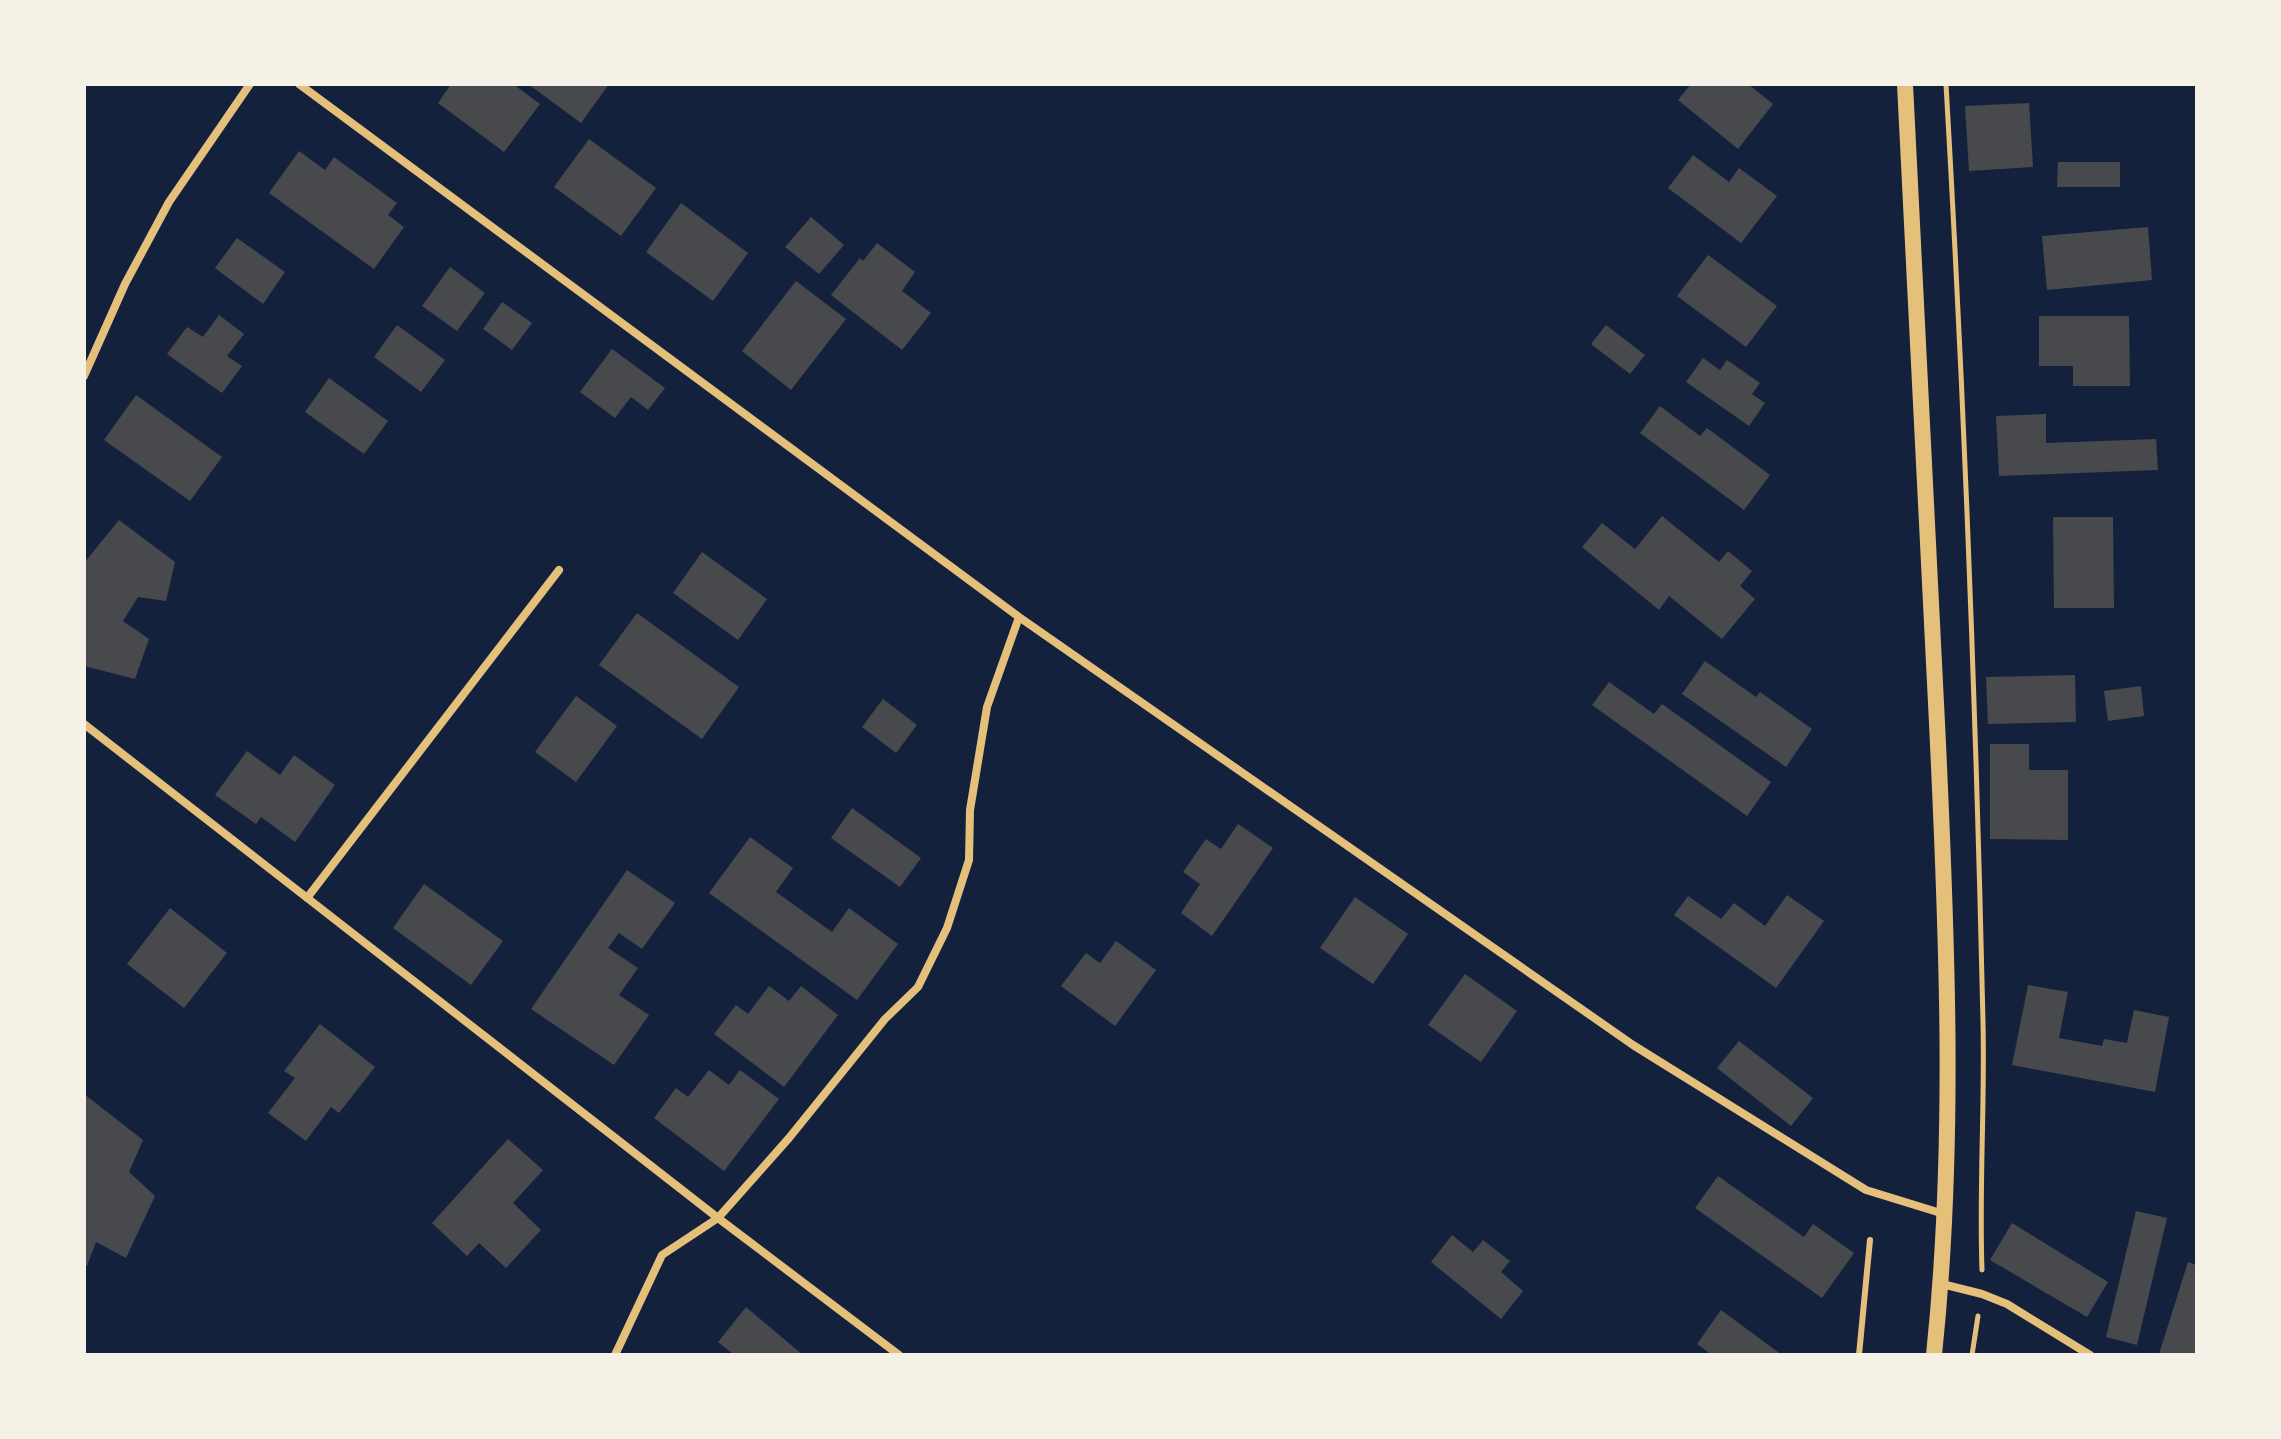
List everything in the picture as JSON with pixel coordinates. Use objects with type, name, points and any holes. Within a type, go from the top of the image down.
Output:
[{"type":"main road","points":[[1905,84],[1948,1018],[1942,1284],[1934,1355]]},
{"type":"street","points":[[84,376],[125,284],[169,202],[250,84]]},
{"type":"street","points":[[299,84],[1019,617],[1633,1045],[1866,1190],[1944,1214]]},
{"type":"street","points":[[307,898],[559,570]]},
{"type":"street","points":[[615,1355],[662,1255],[718,1218],[789,1138],[885,1019],[918,987],[947,928],[969,860],[970,810],[987,707],[1019,617]]},
{"type":"street","points":[[84,724],[718,1218],[899,1355]]},
{"type":"street","points":[[1942,1284],[2007,1304],[2090,1355]]},
{"type":"lane","points":[[1859,1355],[1870,1240]]},
{"type":"path","points":[[1946,84],[1965,463],[1983,1010],[1979,1194],[1982,1294],[1972,1355]]},
{"type":"building","points":[[451,84],[513,84],[540,104],[504,152],[438,103]]},
{"type":"building","points":[[528,84],[609,84],[581,123]]},
{"type":"building","points":[[1691,84],[1748,84],[1773,104],[1738,149],[1678,100]]},
{"type":"building","points":[[2029,103],[2033,167],[1969,171],[1965,106]]},
{"type":"building","points":[[589,139],[656,188],[621,236],[554,187]]},
{"type":"building","points":[[299,151],[325,170],[334,157],[397,203],[388,215],[404,227],[374,269],[269,193]]},
{"type":"building","points":[[1693,155],[1729,182],[1739,168],[1777,196],[1741,243],[1668,188]]},
{"type":"building","points":[[2058,162],[2120,162],[2120,187],[2057,187]]},
{"type":"building","points":[[681,203],[748,253],[713,301],[646,252]]},
{"type":"building","points":[[811,217],[844,245],[819,274],[785,247]]},
{"type":"building","points":[[2148,227],[2152,280],[2047,290],[2042,236]]},
{"type":"building","points":[[237,238],[285,272],[263,304],[215,268]]},
{"type":"building","points":[[877,243],[915,272],[902,291],[931,313],[902,350],[831,295],[860,258],[863,261]]},
{"type":"building","points":[[1708,255],[1777,306],[1746,347],[1677,296]]},
{"type":"building","points":[[450,267],[485,293],[457,331],[422,306]]},
{"type":"building","points":[[796,281],[846,319],[791,390],[742,351]]},
{"type":"building","points":[[502,302],[532,323],[512,350],[483,329]]},
{"type":"building","points":[[219,315],[244,334],[227,356],[242,366],[222,393],[167,354],[187,327],[203,337]]},
{"type":"building","points":[[2039,316],[2129,316],[2130,386],[2073,386],[2073,366],[2039,366]]},
{"type":"building","points":[[397,325],[445,360],[421,392],[374,357]]},
{"type":"building","points":[[1606,325],[1645,355],[1630,374],[1591,344]]},
{"type":"building","points":[[612,349],[665,388],[648,410],[631,397],[615,418],[580,392]]},
{"type":"building","points":[[1703,358],[1720,370],[1727,360],[1760,383],[1752,394],[1765,403],[1749,426],[1686,382]]},
{"type":"building","points":[[329,378],[388,421],[364,454],[305,412]]},
{"type":"building","points":[[136,395],[222,457],[190,501],[104,440]]},
{"type":"building","points":[[1660,406],[1700,436],[1707,428],[1770,475],[1744,510],[1640,433]]},
{"type":"building","points":[[2046,414],[2046,443],[2156,439],[2158,470],[1999,476],[1996,416]]},
{"type":"building","points":[[1662,516],[1719,562],[1728,551],[1752,571],[1740,586],[1755,599],[1722,639],[1669,596],[1659,610],[1582,547],[1602,523],[1635,549]]},
{"type":"building","points":[[2053,517],[2113,517],[2114,608],[2054,608]]},
{"type":"building","points":[[119,520],[175,562],[166,601],[138,597],[123,621],[149,639],[135,679],[84,666],[84,563]]},
{"type":"building","points":[[702,552],[767,599],[738,640],[673,593]]},
{"type":"building","points":[[637,613],[739,687],[702,739],[599,665]]},
{"type":"building","points":[[1705,661],[1756,697],[1760,692],[1812,729],[1786,767],[1682,694]]},
{"type":"building","points":[[2075,675],[2076,722],[1988,724],[1986,677]]},
{"type":"building","points":[[1609,682],[1654,714],[1662,704],[1771,782],[1747,816],[1592,705]]},
{"type":"building","points":[[2141,686],[2144,716],[2108,721],[2104,691]]},
{"type":"building","points":[[576,696],[617,726],[576,782],[535,752]]},
{"type":"building","points":[[883,699],[917,725],[896,753],[862,727]]},
{"type":"building","points":[[1990,744],[2029,744],[2029,770],[2068,770],[2068,840],[1990,839]]},
{"type":"building","points":[[247,751],[280,775],[294,755],[335,785],[295,842],[261,817],[256,824],[215,795]]},
{"type":"building","points":[[852,808],[921,858],[900,887],[831,838]]},
{"type":"building","points":[[1238,824],[1273,848],[1212,936],[1181,913],[1200,884],[1183,872],[1206,839],[1221,849]]},
{"type":"building","points":[[750,837],[793,868],[776,892],[832,932],[849,908],[898,944],[857,1000],[709,893]]},
{"type":"building","points":[[627,870],[675,903],[642,949],[619,933],[608,948],[638,968],[619,995],[649,1015],[614,1065],[531,1009]]},
{"type":"building","points":[[424,884],[503,941],[471,985],[393,928]]},
{"type":"building","points":[[1787,895],[1824,921],[1776,988],[1674,915],[1688,896],[1721,919],[1734,903],[1765,926]]},
{"type":"building","points":[[1355,897],[1408,934],[1373,984],[1320,948]]},
{"type":"building","points":[[170,908],[227,953],[184,1008],[127,964]]},
{"type":"building","points":[[1116,941],[1156,970],[1115,1026],[1061,986],[1086,953],[1100,963]]},
{"type":"building","points":[[1465,974],[1517,1011],[1481,1062],[1428,1025]]},
{"type":"building","points":[[2028,985],[2068,992],[2059,1038],[2102,1046],[2104,1039],[2127,1043],[2134,1010],[2169,1017],[2155,1092],[2012,1065]]},
{"type":"building","points":[[769,986],[789,1001],[801,986],[838,1015],[784,1087],[714,1034],[736,1005],[748,1014]]},
{"type":"building","points":[[320,1024],[375,1067],[339,1113],[331,1107],[306,1141],[268,1113],[295,1078],[284,1071]]},
{"type":"building","points":[[1739,1041],[1813,1098],[1791,1126],[1717,1068]]},
{"type":"building","points":[[709,1070],[729,1085],[740,1070],[779,1099],[724,1171],[654,1118],[676,1088],[688,1097]]},
{"type":"building","points":[[84,1094],[143,1140],[129,1172],[155,1196],[126,1258],[96,1242],[87,1266],[84,1265]]},
{"type":"building","points":[[508,1139],[543,1170],[513,1203],[541,1230],[506,1268],[479,1243],[467,1256],[432,1223]]},
{"type":"building","points":[[1718,1176],[1804,1237],[1813,1224],[1854,1253],[1822,1298],[1695,1208]]},
{"type":"building","points":[[2136,1211],[2167,1218],[2137,1345],[2106,1337]]},
{"type":"building","points":[[2012,1223],[2108,1282],[2087,1317],[1990,1260]]},
{"type":"building","points":[[1452,1235],[1473,1252],[1483,1240],[1510,1261],[1501,1272],[1523,1291],[1501,1319],[1431,1262]]},
{"type":"building","points":[[2188,1262],[2197,1265],[2197,1355],[2162,1355],[2159,1354]]},
{"type":"building","points":[[746,1307],[803,1355],[734,1355],[718,1342]]},
{"type":"building","points":[[1721,1310],[1782,1355],[1712,1355],[1697,1344]]}]
